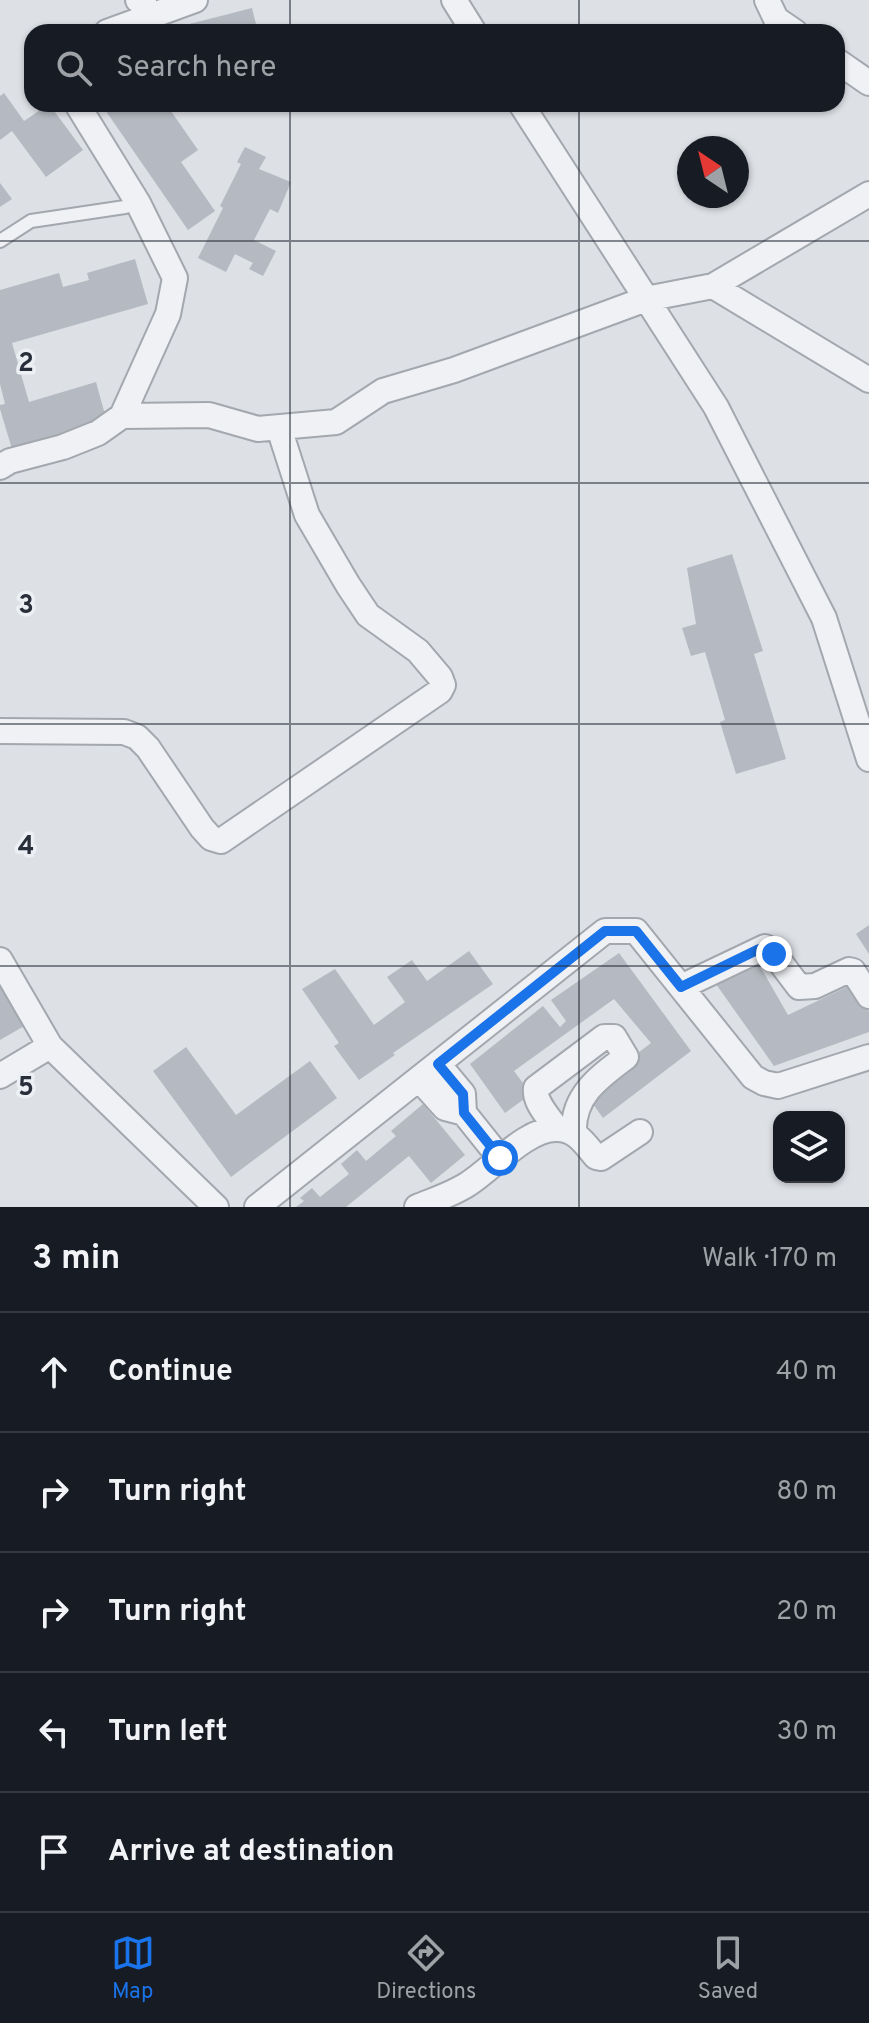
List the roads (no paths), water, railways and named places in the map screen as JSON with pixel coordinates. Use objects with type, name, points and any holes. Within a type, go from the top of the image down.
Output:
[{"type":"street","points":[[116,24],[137,6],[195,0]]},
{"type":"street","points":[[454,0],[469,24]]},
{"type":"street","points":[[767,0],[776,19],[783,24]]},
{"type":"street","points":[[845,66],[869,83]]},
{"type":"street","points":[[0,467],[98,433],[122,416],[168,314],[175,278],[138,203],[82,112]]},
{"type":"street","points":[[526,112],[716,407],[824,618],[869,759]]},
{"type":"street","points":[[122,416],[209,415],[258,429],[336,422],[383,391],[454,370],[646,299],[713,286],[869,194]]},
{"type":"street","points":[[713,286],[869,380]]},
{"type":"street","points":[[0,731],[124,732],[137,737],[148,748],[202,828],[211,838],[221,841],[440,691],[443,685],[440,677],[418,651],[368,615],[348,585],[307,515],[279,428]]},
{"type":"street","points":[[257,1207],[605,931],[636,931],[753,1077],[764,1083],[778,1086],[859,1053]]},
{"type":"street","points":[[681,987],[765,947],[771,950],[799,987],[815,986],[849,970],[853,971],[869,996]]},
{"type":"street","points":[[0,960],[50,1046],[216,1207]]},
{"type":"street","points":[[0,1076],[50,1046]]},
{"type":"street","points":[[428,1071],[445,1108],[464,1113],[500,1158]]},
{"type":"street","points":[[417,1207],[466,1186],[500,1158],[546,1131],[566,1131],[601,1158],[640,1132]]},
{"type":"lane","points":[[0,241],[31,221],[138,203]]}]
